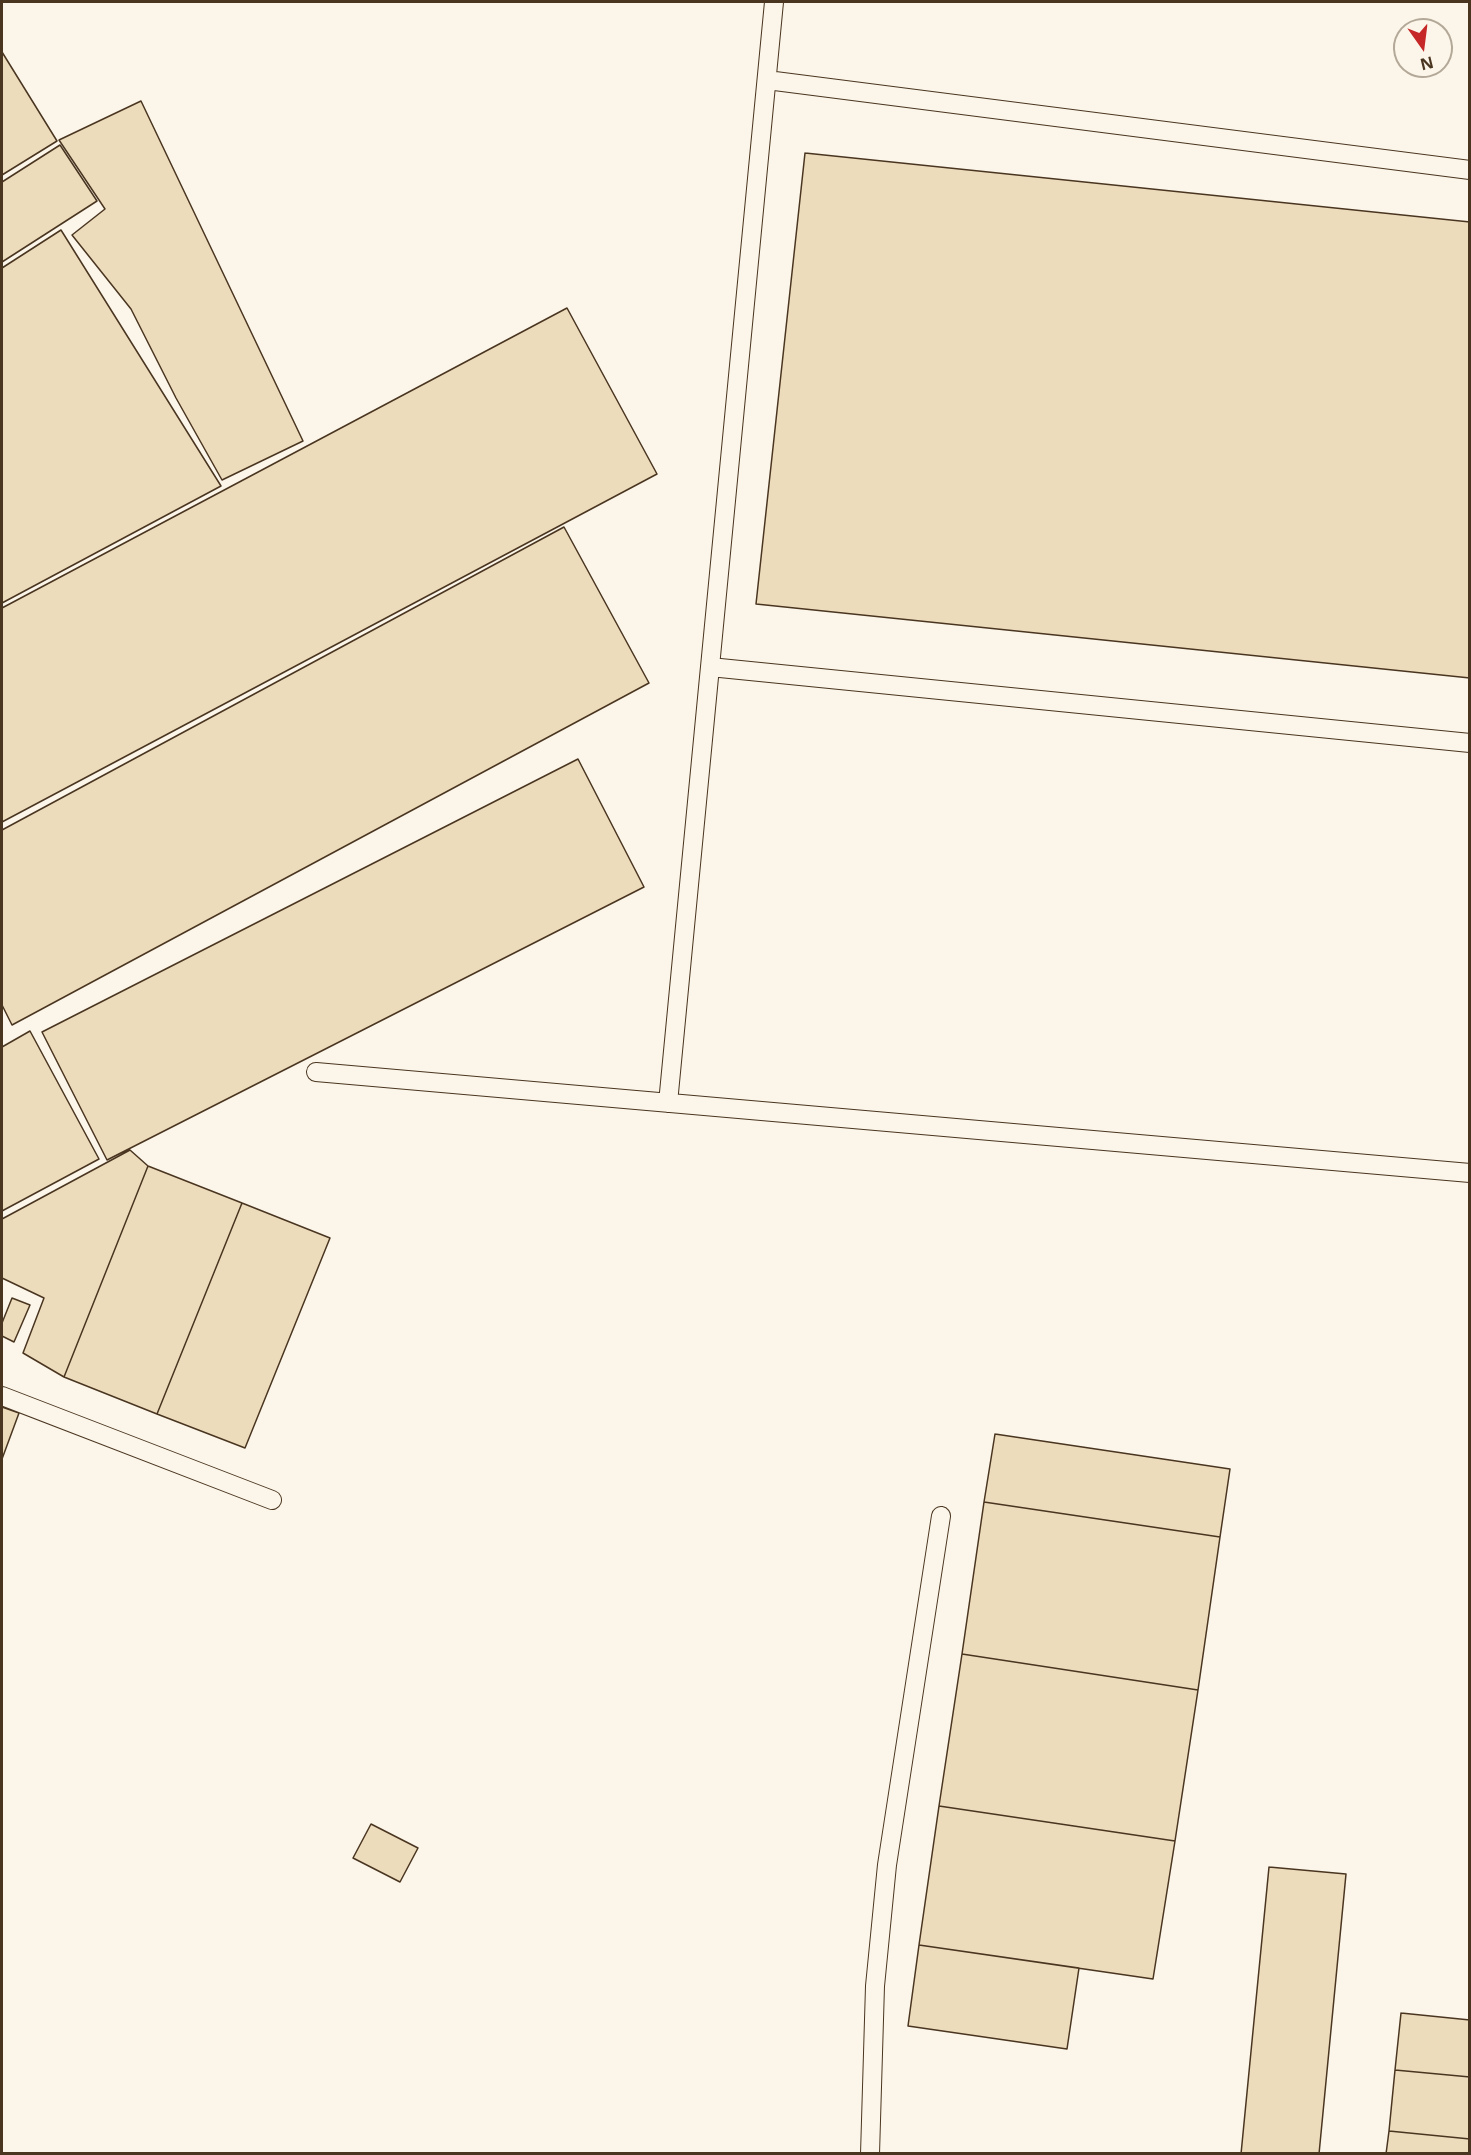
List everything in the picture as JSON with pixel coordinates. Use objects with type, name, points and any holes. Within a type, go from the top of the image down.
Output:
[{"type":"lane","points":[[668,1102],[774,2]]},
{"type":"lane","points":[[767,80],[1470,170]]},
{"type":"lane","points":[[710,667],[1470,743]]},
{"type":"lane","points":[[316,1072],[1470,1173]]},
{"type":"lane","points":[[2,1396],[272,1500]]},
{"type":"lane","points":[[870,2154],[875,1986],[887,1865],[940,1516]]},
{"type":"building","points":[[2,52],[57,141],[2,175]]},
{"type":"building","points":[[141,101],[303,441],[222,480],[176,398],[131,309],[72,235],[105,209],[59,140]]},
{"type":"building","points":[[60,145],[97,201],[2,262],[2,182]]},
{"type":"building","points":[[805,153],[1470,222],[1470,678],[756,604]]},
{"type":"building","points":[[61,230],[221,486],[2,603],[2,268]]},
{"type":"building","points":[[567,308],[657,474],[2,822],[2,608]]},
{"type":"building","points":[[564,527],[649,683],[12,1025],[2,1005],[2,830]]},
{"type":"building","points":[[578,759],[644,887],[107,1160],[42,1032]]},
{"type":"building","points":[[30,1031],[99,1159],[2,1211],[2,1047]]},
{"type":"building","points":[[130,1150],[148,1166],[64,1377],[23,1353],[44,1298],[2,1278],[2,1219]]},
{"type":"building","points":[[148,1166],[242,1203],[157,1414],[64,1377]]},
{"type":"building","points":[[242,1203],[330,1238],[245,1448],[157,1414]]},
{"type":"building","points":[[12,1298],[30,1305],[14,1342],[2,1336],[2,1323]]},
{"type":"building","points":[[2,1407],[19,1413],[2,1459]]},
{"type":"building","points":[[995,1434],[1230,1469],[1220,1537],[984,1502]]},
{"type":"building","points":[[984,1502],[1220,1537],[1198,1690],[962,1654]]},
{"type":"building","points":[[962,1654],[1198,1690],[1175,1841],[939,1806]]},
{"type":"building","points":[[939,1806],[1175,1841],[1153,1979],[919,1945]]},
{"type":"building","points":[[371,1824],[418,1848],[400,1882],[353,1858]]},
{"type":"building","points":[[1269,1867],[1346,1874],[1319,2154],[1241,2154]]},
{"type":"building","points":[[919,1945],[1079,1968],[1067,2049],[908,2026]]},
{"type":"building","points":[[1401,2013],[1470,2020],[1470,2077],[1395,2070]]},
{"type":"building","points":[[1395,2070],[1470,2077],[1470,2139],[1389,2131]]},
{"type":"building","points":[[1389,2131],[1470,2139],[1470,2154],[1386,2154]]}]
